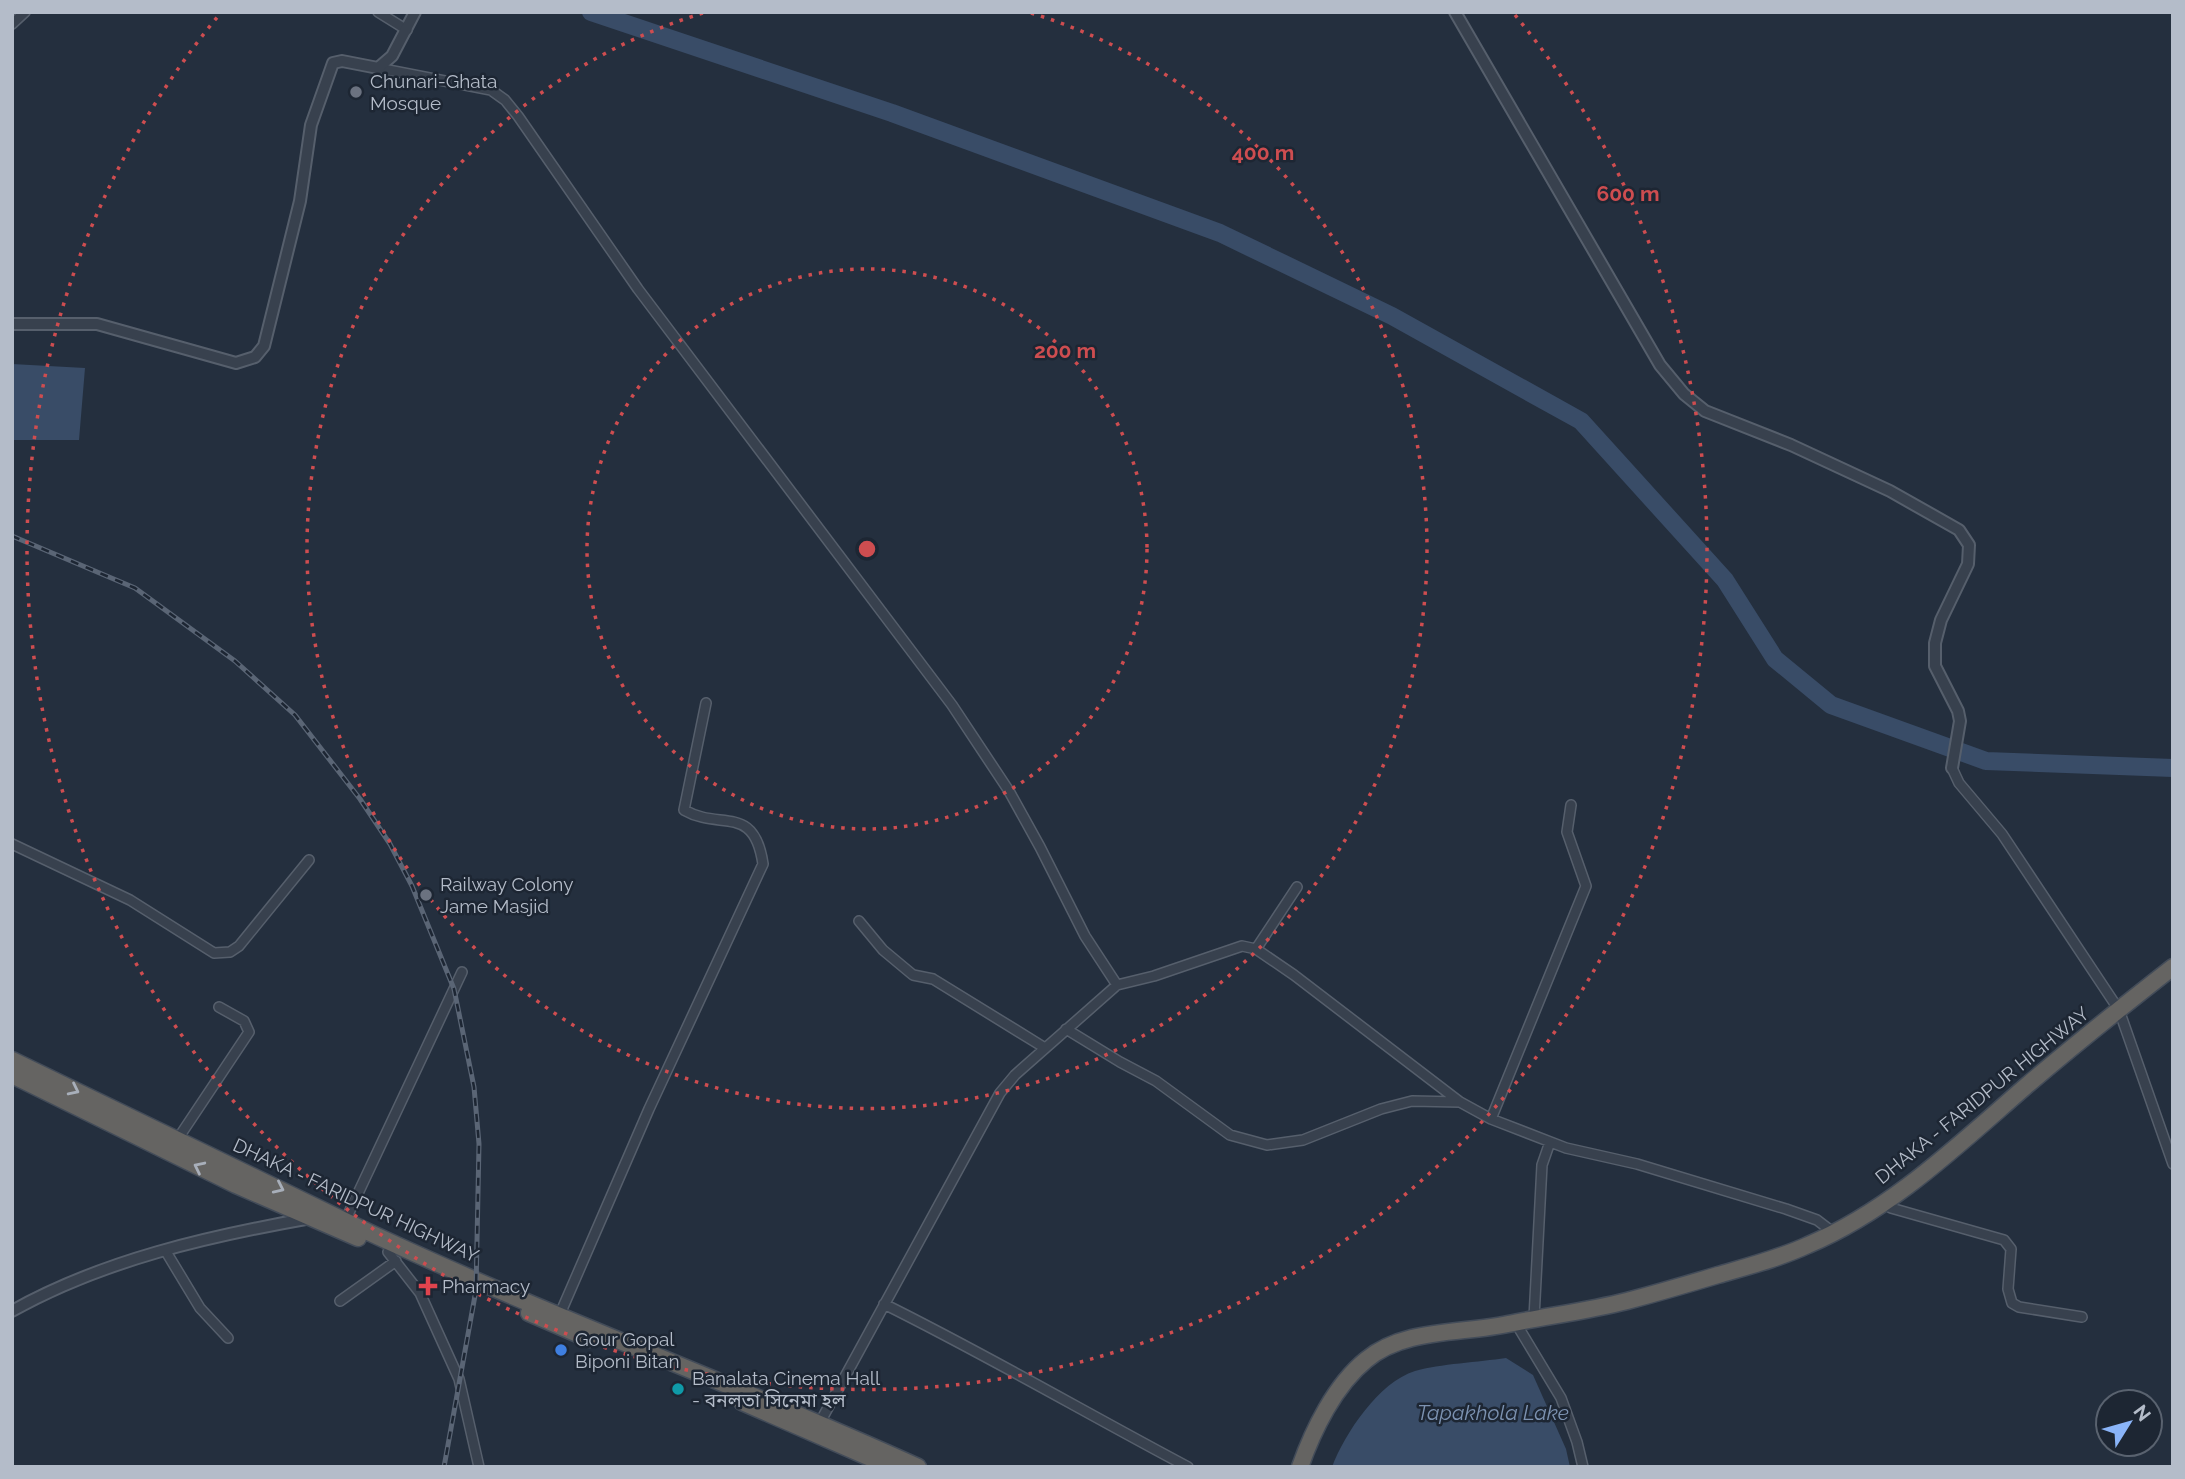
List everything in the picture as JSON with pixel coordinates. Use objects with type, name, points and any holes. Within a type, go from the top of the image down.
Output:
[{"type":"highway","name":"DHAKA - FARIDPUR HIGHWAY","points":[[1698,1285],[1808,1246],[1886,1201],[1978,1133],[2173,967]]},
{"type":"highway","name":"DHAKA - FARIDPUR HIGHWAY","points":[[2121,1014],[2173,978]]},
{"type":"highway","name":"DHAKA - FARIDPUR HIGHWAY","points":[[12,1060],[151,1136],[177,1140],[392,1256],[918,1467]]},
{"type":"highway","name":"DHAKA - FARIDPUR HIGHWAY","points":[[12,1075],[315,1213],[345,1221],[560,1314],[724,1389]]},
{"type":"highway","name":"DHAKA - FARIDPUR HIGHWAY","points":[[1300,1467],[1310,1440],[1365,1360],[1389,1346],[1418,1337],[1506,1325],[1624,1302],[1760,1271],[1811,1253],[1846,1237],[1891,1208],[1934,1176],[1978,1133]]},
{"type":"highway","name":"DHAKA - FARIDPUR HIGHWAY","points":[[1309,1467],[1333,1404],[1371,1366],[1392,1353],[1420,1345],[1520,1330],[1539,1319]]},
{"type":"highway","name":"DHAKA - FARIDPUR HIGHWAY","points":[[818,1428],[891,1467]]},
{"type":"street","points":[[12,24],[25,12]]},
{"type":"street","points":[[377,12],[407,30]]},
{"type":"street","points":[[379,68],[392,56],[415,12]]},
{"type":"street","points":[[1455,12],[1660,365],[1684,394],[1706,411],[1791,445],[1879,486],[1959,530],[1969,545],[1968,564],[1941,620],[1935,643],[1935,666],[1955,701],[1960,721],[1952,768],[1959,783],[2002,834],[2121,1014],[2173,1164]]},
{"type":"street","points":[[12,324],[97,324],[236,363],[255,357],[264,345],[274,310],[300,201],[311,125],[333,63],[342,61],[491,90],[505,100],[518,116],[638,289],[952,705],[1009,791],[1085,936],[1117,985]]},
{"type":"street","points":[[560,1314],[654,1097],[763,864],[760,845],[752,832],[742,824],[684,810],[706,703]]},
{"type":"street","points":[[1491,1119],[1586,886],[1567,832],[1571,806]]},
{"type":"street","points":[[12,844],[130,900],[214,953],[222,954],[239,946],[309,860]]},
{"type":"street","points":[[1256,949],[1297,887]]},
{"type":"street","points":[[859,921],[883,950],[913,975],[933,979],[1045,1048]]},
{"type":"street","points":[[818,1428],[1000,1093],[1015,1075],[1117,985],[1154,976],[1242,946],[1256,949],[1362,1025],[1460,1102],[1491,1119],[1566,1148],[1637,1164],[1786,1209],[1817,1220],[1834,1233]]},
{"type":"street","points":[[345,1221],[463,972]]},
{"type":"street","points":[[177,1140],[249,1032],[244,1021],[219,1007]]},
{"type":"street","points":[[1066,1029],[1156,1081],[1230,1135],[1268,1145],[1303,1140],[1381,1109],[1412,1101],[1460,1102]]},
{"type":"street","points":[[1539,1319],[1542,1165],[1550,1142]]},
{"type":"street","points":[[1891,1208],[2004,1240],[2011,1249],[2008,1289],[2012,1303],[2018,1307],[2082,1317]]},
{"type":"street","points":[[12,1311],[73,1281],[165,1250],[315,1213]]},
{"type":"street","points":[[165,1250],[200,1308],[228,1338]]},
{"type":"street","points":[[340,1301],[392,1256],[420,1293],[459,1379],[479,1467]]},
{"type":"street","points":[[884,1304],[971,1347],[1188,1467]]},
{"type":"street","points":[[1520,1330],[1562,1398],[1583,1467]]},
{"type":"water","points":[[12,364],[85,368],[79,440],[12,440]]},
{"type":"water","name":"Tapakhola Lake","points":[[1506,1358],[1533,1375],[1566,1449],[1570,1467],[1332,1467],[1345,1439],[1365,1410],[1376,1397],[1402,1377],[1436,1367]]},
{"type":"waterway","points":[[591,12],[892,113],[1220,233],[1392,316],[1581,421],[1725,580],[1775,659],[1831,705],[1986,761],[2173,768]]},
{"type":"railway","points":[[12,536],[135,588],[235,661],[295,715],[360,799],[390,844],[412,886],[454,989],[474,1087],[479,1144],[476,1290],[444,1467]]},
{"type":"place","name":"Chunari-Ghata Mosque","points":[[356,92]]},
{"type":"place","name":"Railway Colony Jame Masjid","points":[[426,895]]},
{"type":"place","name":"Pharmacy","points":[[428,1286]]},
{"type":"place","name":"Gour Gopal Biponi Bitan","points":[[561,1350]]},
{"type":"place","name":"Banalata Cinema Hall - বনলতা সিনেমা হল","points":[[678,1389]]}]
